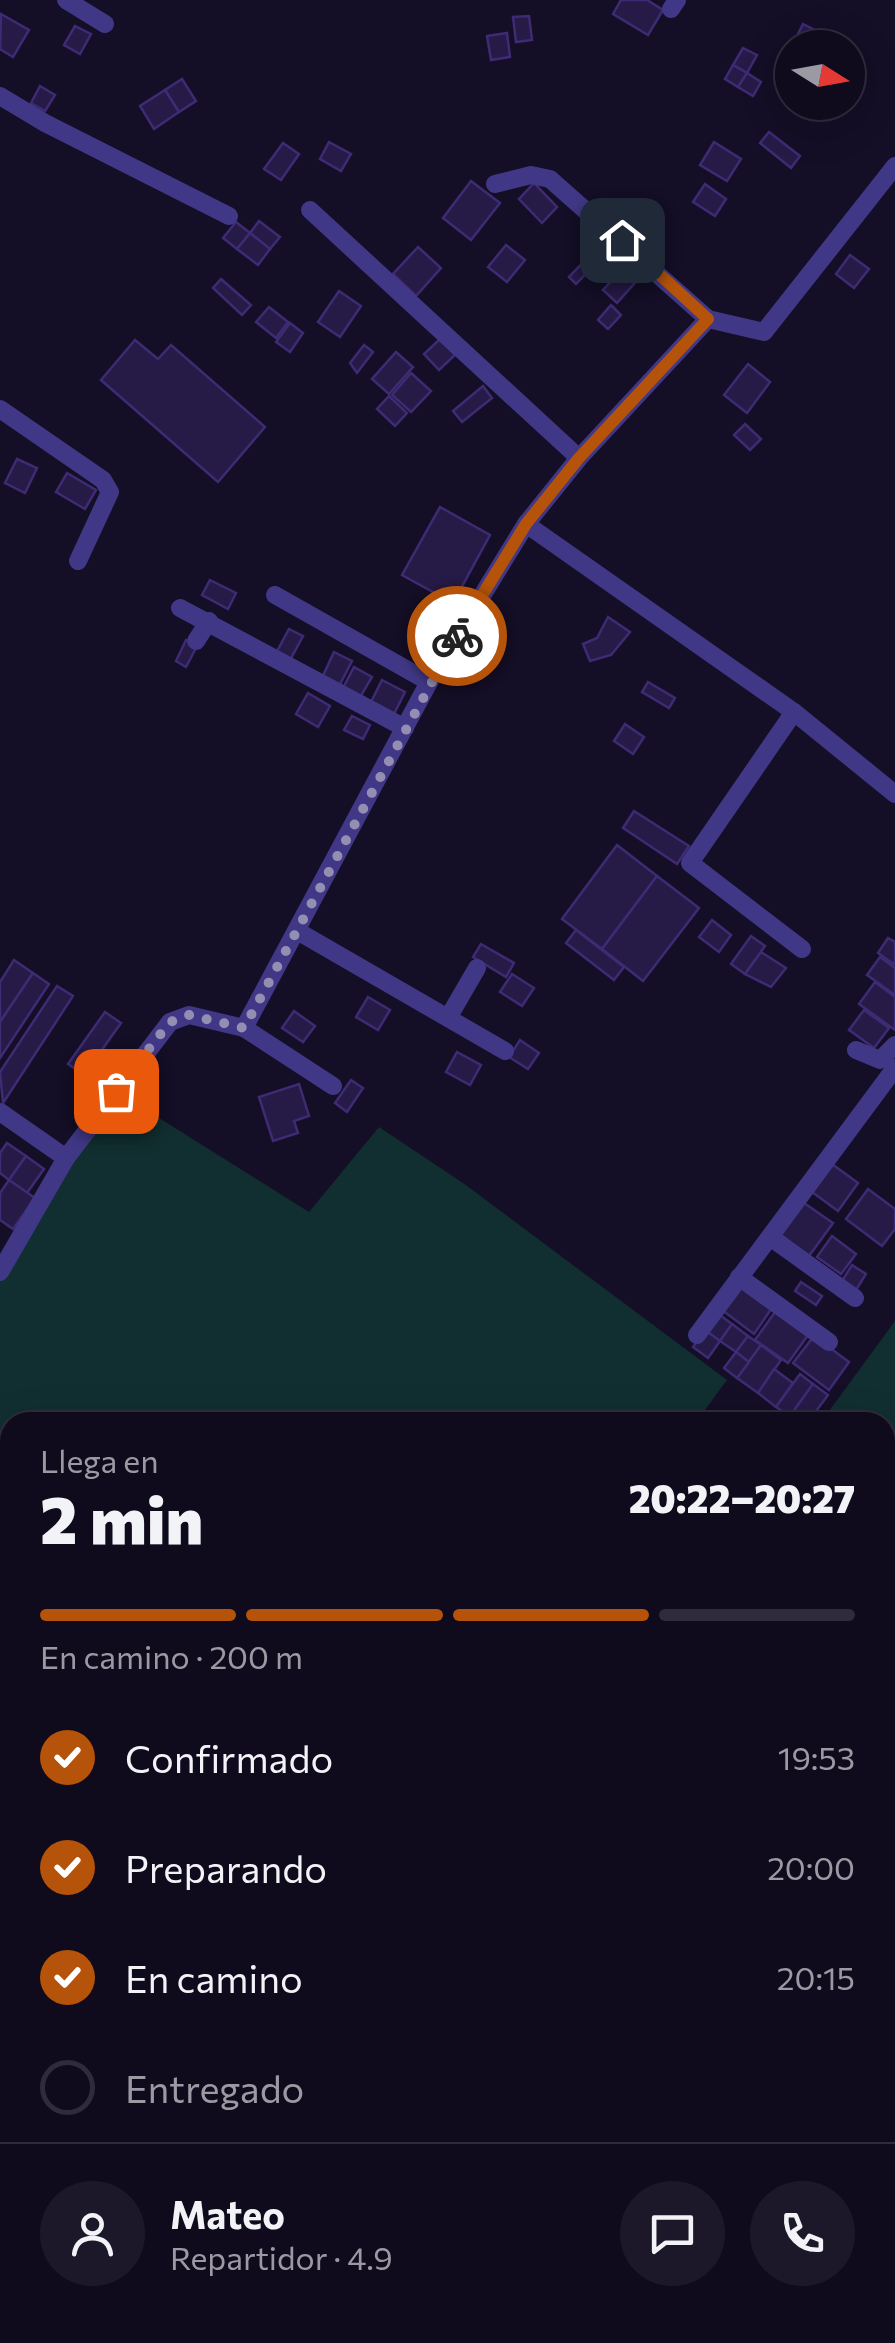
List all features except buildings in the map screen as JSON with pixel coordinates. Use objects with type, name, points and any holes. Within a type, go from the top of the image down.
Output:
[{"type":"street","points":[[66,0],[105,24]]},
{"type":"street","points":[[0,96],[45,123],[230,216]]},
{"type":"street","points":[[495,184],[531,175],[550,179],[708,319],[764,332],[895,166]]},
{"type":"street","points":[[310,210],[579,458]]},
{"type":"street","points":[[244,1028],[299,932],[429,682],[526,524],[579,458],[708,319]]},
{"type":"street","points":[[0,409],[103,480],[110,492],[78,561]]},
{"type":"street","points":[[526,524],[794,712],[895,794]]},
{"type":"street","points":[[275,595],[429,682]]},
{"type":"street","points":[[180,608],[405,728]]},
{"type":"street","points":[[196,641],[209,621]]},
{"type":"street","points":[[794,712],[690,862],[802,948]]},
{"type":"street","points":[[299,932],[448,1018],[475,1044],[505,1051]]},
{"type":"street","points":[[448,1018],[476,968]]},
{"type":"street","points":[[0,1272],[66,1158],[170,1022],[189,1015],[244,1028],[333,1086]]},
{"type":"street","points":[[856,1050],[880,1060],[895,1045]]},
{"type":"street","points":[[696,1335],[895,1068]]},
{"type":"street","points":[[0,1112],[66,1158]]},
{"type":"street","points":[[770,1236],[854,1298]]},
{"type":"street","points":[[740,1278],[829,1342]]},
{"type":"green space","points":[[116,1091],[309,1212],[379,1127],[463,1183],[727,1380],[703,1412],[0,1412],[0,1272]]},
{"type":"green space","points":[[895,1321],[895,1412],[828,1412]]},
{"type":"way so far","points":[[116,1091],[170,1022],[189,1015],[244,1028],[457,636]]},
{"type":"route","points":[[457,636],[526,524],[579,458],[708,319],[622,240]]}]
